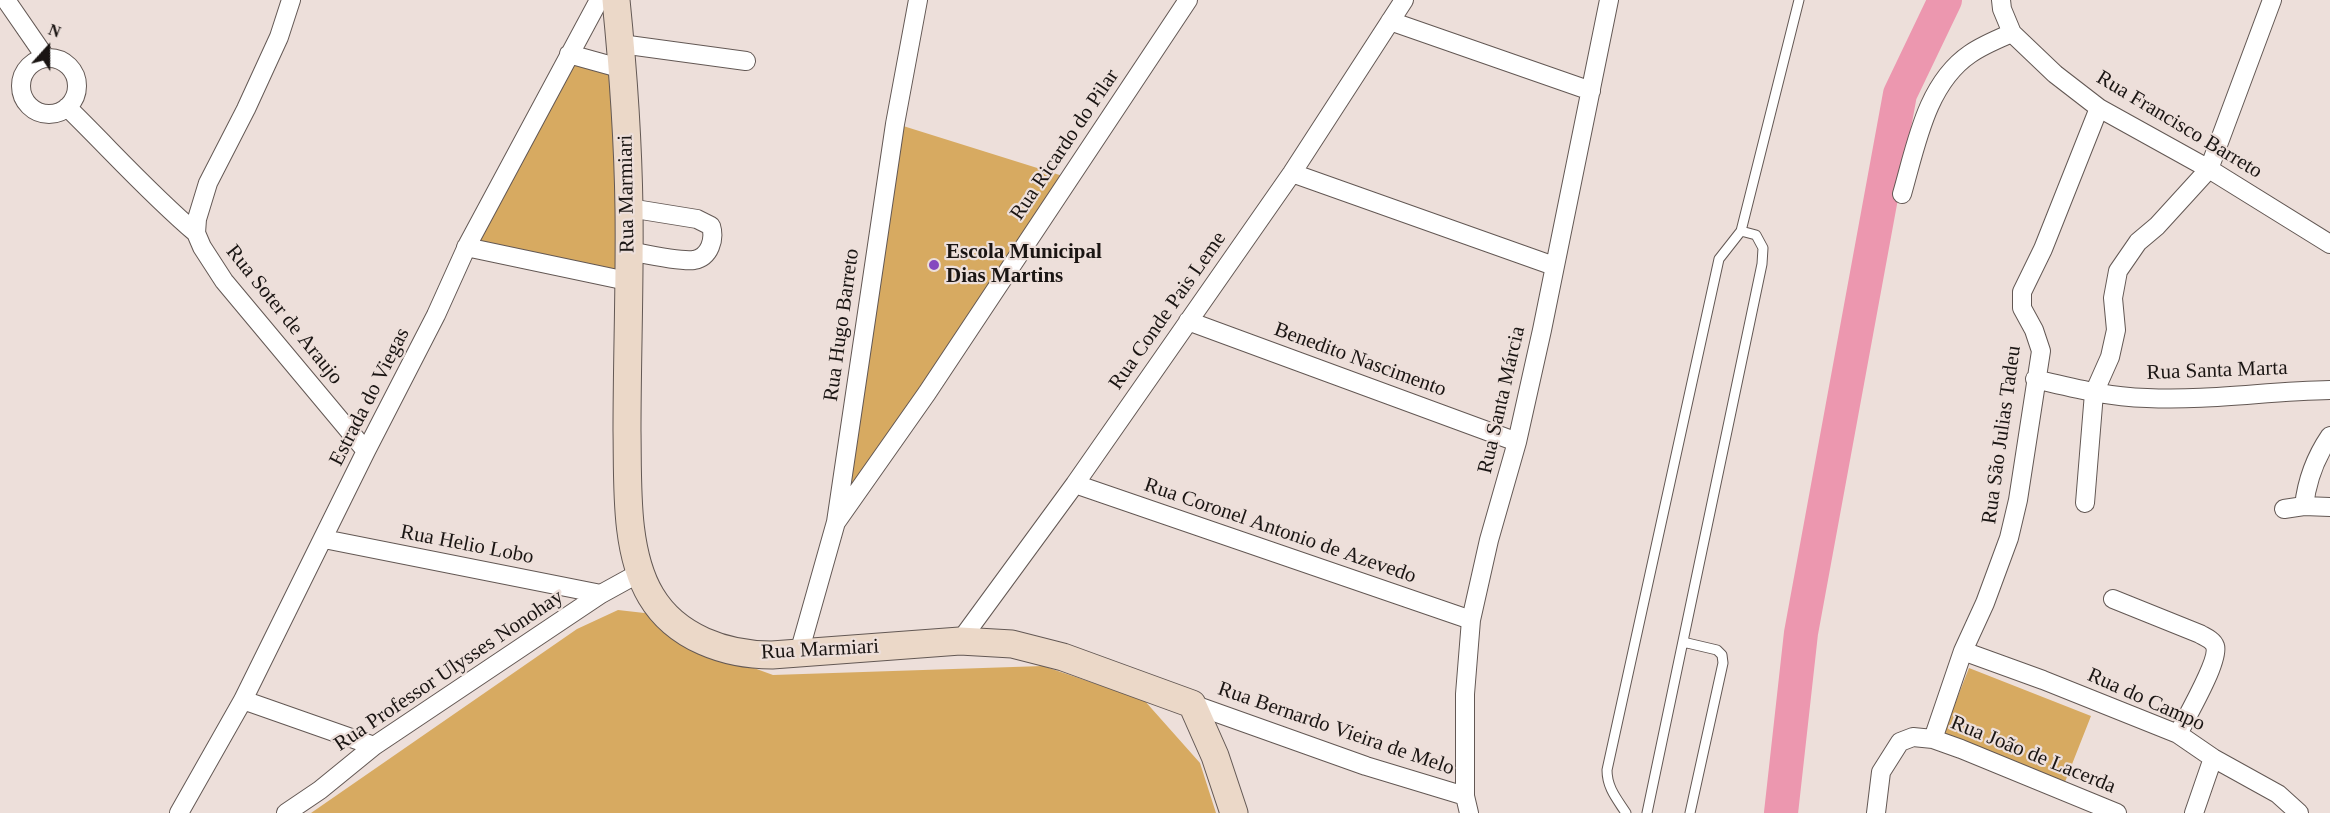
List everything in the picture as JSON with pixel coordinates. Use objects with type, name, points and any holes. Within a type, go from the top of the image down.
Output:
[{"type":"street","points":[[6,0],[46,58]]},
{"type":"street","points":[[196,233],[201,201],[208,183],[246,109],[279,37],[291,0]]},
{"type":"street","name":"Estrada do Viegas","points":[[179,813],[243,700],[436,315],[466,247],[599,0]]},
{"type":"street","name":"Rua Marmiari","points":[[616,0],[622,56],[629,208],[628,477],[631,528],[641,572],[651,597],[683,629],[703,642],[743,653],[772,655],[960,640],[1012,644],[1041,651],[1192,704]]},
{"type":"street","name":"Rua Hugo Barreto","points":[[799,653],[836,522],[895,124],[918,0]]},
{"type":"street","name":"Rua Ricardo do Pilar","points":[[836,522],[927,393],[1188,0]]},
{"type":"street","name":"Rua Conde Pais Leme","points":[[960,640],[1075,484],[1292,173],[1404,0]]},
{"type":"street","name":"Rua Santa Márcia","points":[[1467,804],[1465,694],[1471,620],[1489,540],[1517,442],[1609,0]]},
{"type":"street","name":"Rua Francisco Barreto","points":[[2001,0],[2002,9],[2012,33],[2055,74],[2099,108],[2209,169],[2330,244]]},
{"type":"street","points":[[2085,503],[2094,393],[2110,357],[2116,330],[2113,298],[2118,271],[2138,242],[2157,226],[2209,169],[2272,0]]},
{"type":"street","points":[[1390,21],[1591,91]]},
{"type":"street","points":[[1902,194],[1930,104],[1941,85],[1970,54],[2012,33]]},
{"type":"street","points":[[569,54],[746,61]]},
{"type":"street","points":[[46,58],[58,59],[68,65],[75,75],[77,86],[74,98],[67,107],[46,114],[34,110],[26,102],[21,91],[21,80],[26,69],[46,58]]},
{"type":"street","points":[[67,107],[121,158],[168,209],[196,233]]},
{"type":"street","name":"Rua São Julias Tadeu","points":[[1933,739],[1962,651],[1989,595],[2009,538],[2018,500],[2041,351],[2034,330],[2022,308],[2022,292],[2043,249],[2099,108]]},
{"type":"street","points":[[1292,173],[1554,266]]},
{"type":"street","points":[[629,208],[697,219],[711,226],[713,233],[712,241],[705,254],[693,260],[629,251]]},
{"type":"street","name":"Rua Soter de Araujo","points":[[196,233],[202,247],[224,281],[366,451]]},
{"type":"street","points":[[466,247],[627,281]]},
{"type":"street","name":"Benedito Nascimento","points":[[1188,321],[1517,442]]},
{"type":"street","name":"Rua Santa Marta","points":[[2035,379],[2094,393],[2147,398],[2190,398],[2330,390]]},
{"type":"street","points":[[2304,506],[2310,473],[2316,458],[2330,436]]},
{"type":"street","name":"Rua Coronel Antonio de Azevedo","points":[[1075,484],[1471,620]]},
{"type":"street","points":[[2284,509],[2304,506],[2330,507]]},
{"type":"street","name":"Rua Helio Lobo","points":[[324,539],[601,594]]},
{"type":"street","name":"Rua Professor Ulysses Nonohay","points":[[286,813],[320,790],[374,746],[601,594],[641,572]]},
{"type":"street","points":[[2113,599],[2200,634],[2211,640],[2215,646],[2214,661],[2178,734]]},
{"type":"street","name":"Rua do Campo","points":[[1962,651],[2053,684],[2178,734],[2213,758],[2278,794],[2299,813]]},
{"type":"street","points":[[243,700],[374,746]]},
{"type":"street","points":[[1192,704],[1215,756],[1234,813]]},
{"type":"street","name":"Rua Bernardo Vieira de Melo","points":[[1192,704],[1467,804]]},
{"type":"street","points":[[1876,813],[1881,772],[1900,742],[1913,737],[1933,739]]},
{"type":"street","name":"Rua João de Lacerda","points":[[1933,739],[2117,813]]},
{"type":"street","points":[[2194,813],[2213,758]]},
{"type":"lane","points":[[1626,813],[1610,789],[1607,770],[1719,260],[1741,231],[1799,0]]},
{"type":"lane","points":[[1647,813],[1762,264],[1763,248],[1756,235],[1741,231]]},
{"type":"lane","points":[[1683,642],[1717,650],[1722,655],[1723,663],[1690,813]]},
{"type":"shaded area","points":[[573,61],[617,71],[625,273],[478,245]]},
{"type":"shaded area","points":[[900,125],[1066,177],[841,506]]},
{"type":"shaded area","points":[[618,610],[662,615],[710,652],[773,675],[1043,666],[1144,700],[1200,763],[1216,813],[311,813],[577,629]]},
{"type":"shaded area","points":[[1969,668],[2091,716],[2065,782],[1943,734]]},
{"type":"waterway","points":[[1781,813],[1801,633],[1900,94],[1945,0]]},
{"type":"place","name":"Escola Municipal Dias Martins","points":[[934,265]]}]
